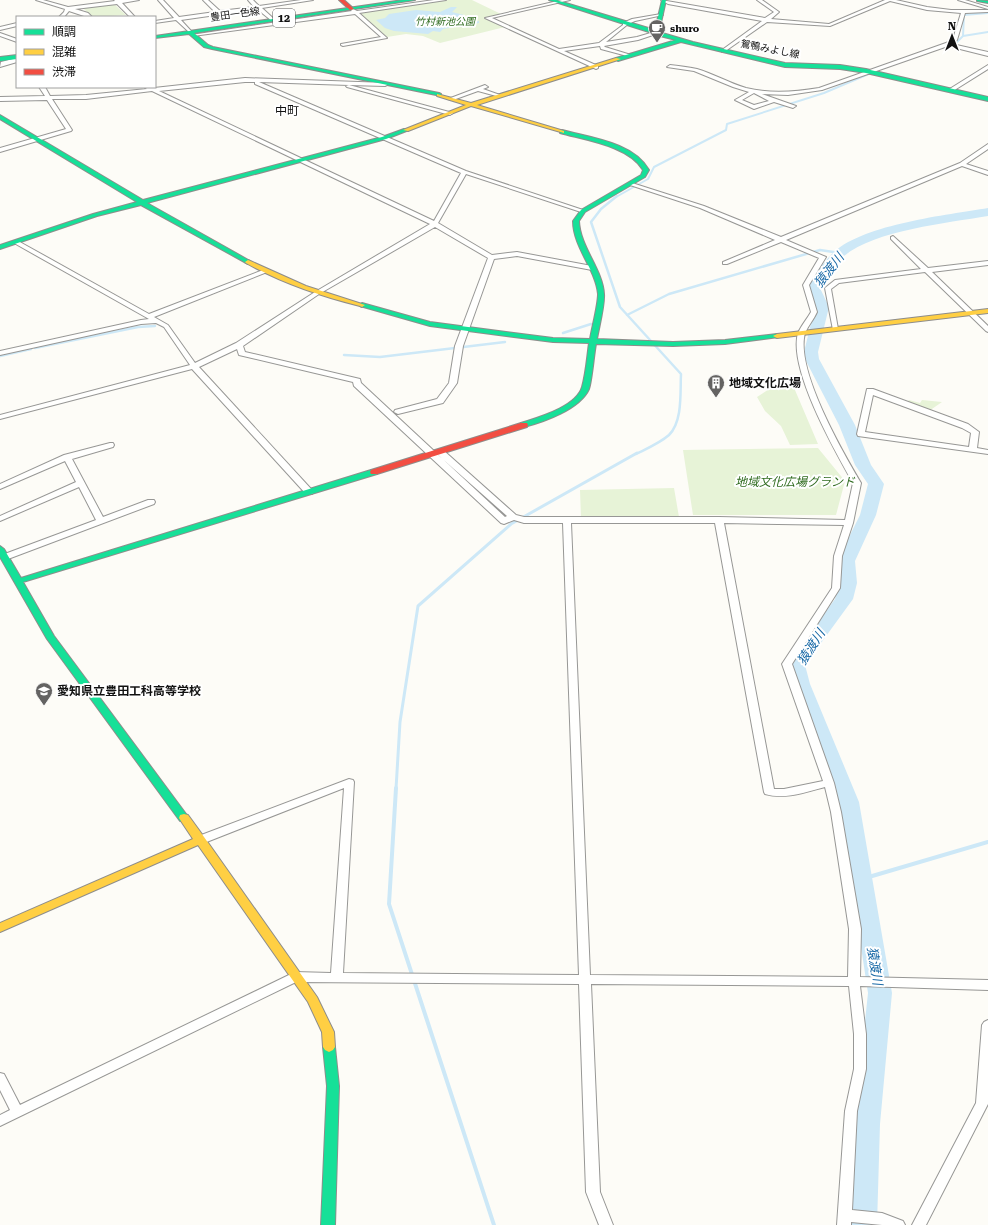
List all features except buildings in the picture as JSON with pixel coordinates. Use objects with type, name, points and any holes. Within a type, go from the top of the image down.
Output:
[{"type":"main road","points":[[341,0],[353,11]]},
{"type":"main road","name":"豊田一色線","points":[[156,37],[272,20],[353,11],[413,0]]},
{"type":"main road","points":[[654,33],[657,31],[663,0]]},
{"type":"main road","points":[[979,0],[988,2]]},
{"type":"main road","name":"鴛鴨みよし線","points":[[554,1],[654,33],[724,51],[792,66],[847,68],[868,71],[988,99]]},
{"type":"main road","points":[[19,581],[522,426],[560,412],[585,389],[594,343],[601,294],[599,282],[576,231],[576,220],[583,211],[643,176],[646,170],[644,163],[629,152],[451,99],[388,84],[218,50],[206,46],[191,33]]},
{"type":"main road","points":[[0,247],[95,215],[384,138],[470,105],[680,40]]},
{"type":"main road","points":[[2,62],[16,57]]},
{"type":"main road","points":[[0,117],[143,203],[265,271],[317,293],[430,324],[594,343],[673,344],[726,342],[988,311]]},
{"type":"main road","points":[[2,553],[50,638],[200,840],[295,977],[313,1000],[328,1032],[333,1086],[328,1225]]},
{"type":"main road","points":[[0,928],[200,840]]},
{"type":"street","points":[[40,1],[50,0]]},
{"type":"street","points":[[62,16],[67,9],[117,1],[137,0]]},
{"type":"street","points":[[160,0],[191,33],[444,0]]},
{"type":"street","points":[[205,0],[218,13]]},
{"type":"street","points":[[250,0],[272,20]]},
{"type":"street","points":[[156,22],[311,0]]},
{"type":"street","points":[[568,0],[554,1],[487,18],[596,67]]},
{"type":"street","points":[[663,0],[766,20],[830,26],[890,0],[908,5],[963,13],[988,11]]},
{"type":"street","points":[[724,51],[777,12],[759,0]]},
{"type":"street","points":[[960,0],[988,8]]},
{"type":"street","points":[[40,1],[89,16]]},
{"type":"street","points":[[117,1],[132,16]]},
{"type":"street","points":[[343,45],[385,38],[353,11]]},
{"type":"street","points":[[776,100],[754,107],[738,100],[754,91],[785,95],[820,89],[948,44],[955,40],[963,13]]},
{"type":"street","points":[[602,43],[625,24],[634,20],[661,15]]},
{"type":"street","points":[[0,29],[16,24]]},
{"type":"street","points":[[559,50],[640,39],[654,33]]},
{"type":"street","points":[[0,34],[5,39],[16,41]]},
{"type":"street","points":[[602,43],[603,48],[630,56]]},
{"type":"street","points":[[948,44],[988,54]]},
{"type":"street","points":[[2,62],[16,60]]},
{"type":"street","points":[[670,67],[694,70],[792,106]]},
{"type":"street","points":[[950,90],[988,67]]},
{"type":"street","points":[[0,99],[86,97],[252,80],[388,84]]},
{"type":"street","points":[[252,80],[464,172],[583,211]]},
{"type":"street","points":[[334,82],[450,113]]},
{"type":"street","points":[[451,99],[484,86]]},
{"type":"street","points":[[0,150],[68,130],[43,88]]},
{"type":"street","points":[[149,88],[435,224],[491,257],[517,254],[592,268]]},
{"type":"street","points":[[477,89],[498,96]]},
{"type":"street","points":[[725,263],[962,164],[988,146]]},
{"type":"street","points":[[962,164],[988,173]]},
{"type":"street","points":[[0,417],[194,366],[239,345],[317,293],[435,224],[464,172]]},
{"type":"street","points":[[630,184],[702,207],[823,257],[806,285],[814,312],[802,333],[800,354],[808,381],[836,447],[857,483],[848,523],[838,556],[836,588],[788,664],[829,783],[836,812],[855,929],[860,982],[860,1069],[851,1111],[847,1219],[882,1219],[898,1225]]},
{"type":"street","points":[[893,238],[988,330]]},
{"type":"street","points":[[16,242],[166,326],[194,366],[309,492]]},
{"type":"street","points":[[398,412],[440,401],[453,383],[459,347],[464,329],[491,257]]},
{"type":"street","points":[[835,329],[828,288],[837,280],[988,264]]},
{"type":"street","points":[[150,316],[265,271]]},
{"type":"street","points":[[0,353],[141,322],[158,321]]},
{"type":"street","points":[[239,345],[242,354],[358,381],[357,384],[436,453],[504,521],[512,517],[524,520],[719,520],[848,523]]},
{"type":"street","points":[[973,450],[976,432],[965,426],[870,391],[861,434],[973,450],[988,452]]},
{"type":"street","points":[[0,487],[67,457],[110,445]]},
{"type":"street","points":[[67,457],[101,521]]},
{"type":"street","points":[[0,519],[81,483]]},
{"type":"street","points":[[2,553],[101,521],[151,502]]},
{"type":"street","points":[[567,520],[593,1192],[606,1225]]},
{"type":"street","points":[[719,520],[769,792],[784,793],[829,783]]},
{"type":"street","points":[[200,840],[349,782],[337,977]]},
{"type":"street","points":[[0,1121],[295,977],[890,982],[988,985]]},
{"type":"street","points":[[919,1225],[982,1103],[988,1025]]},
{"type":"street","points":[[0,1078],[17,1112]]},
{"type":"green space","name":"竹村新池公園","points":[[448,0],[472,0],[501,14],[485,18],[505,27],[440,43],[423,36],[406,34],[387,37],[360,13]]},
{"type":"green space","points":[[114,4],[126,15],[91,16],[83,8]]},
{"type":"green space","points":[[789,376],[818,444],[790,445],[781,426],[765,411],[757,397]]},
{"type":"green space","points":[[909,400],[920,403],[922,400],[942,402],[929,411],[906,403]]},
{"type":"green space","name":"地域文化広場グランド","points":[[818,448],[845,481],[836,515],[693,515],[683,450]]},
{"type":"green space","points":[[674,488],[679,517],[581,518],[580,490]]},
{"type":"water","points":[[451,7],[457,7],[452,12],[464,15],[458,18],[461,24],[479,21],[479,23],[443,29],[440,32],[433,31],[428,34],[394,31],[385,28],[376,20],[385,18],[389,14],[416,10],[440,12]]},
{"type":"waterway","points":[[963,36],[964,15],[988,13]]},
{"type":"waterway","points":[[963,36],[988,32]]},
{"type":"waterway","points":[[949,45],[957,42],[963,36]]},
{"type":"waterway","points":[[616,197],[648,179],[654,167],[726,130],[727,124],[824,93],[871,73]]},
{"type":"waterway","points":[[617,196],[601,209],[591,222],[620,307],[627,315]]},
{"type":"waterway","name":"猿渡川","points":[[864,1225],[867,1124],[880,993],[849,802],[800,684],[796,665],[844,599],[848,583],[846,561],[868,515],[876,484],[863,465],[847,425],[812,359],[811,352],[822,307],[813,288],[828,266],[839,254],[851,246],[867,239],[887,232],[909,227],[988,212]]},
{"type":"waterway","points":[[627,315],[669,294],[820,250],[840,253]]},
{"type":"waterway","points":[[627,315],[681,374],[680,406],[677,422],[669,435],[653,446],[636,454]]},
{"type":"waterway","points":[[563,333],[591,324]]},
{"type":"waterway","points":[[35,348],[138,327],[155,326]]},
{"type":"waterway","points":[[344,355],[380,357],[505,342]]},
{"type":"waterway","points":[[0,356],[31,349]]},
{"type":"waterway","points":[[396,789],[400,722],[418,606],[511,524],[637,453]]},
{"type":"waterway","points":[[396,788],[389,904],[494,1225]]},
{"type":"waterway","points":[[862,879],[988,842]]},
{"type":"traffic: fast","points":[[156,37],[413,0]]},
{"type":"traffic: fast","points":[[551,0],[691,43],[747,57],[785,65],[840,67],[866,71],[988,99]]},
{"type":"traffic: fast","points":[[654,33],[657,31],[664,0]]},
{"type":"traffic: fast","points":[[979,0],[988,2]]},
{"type":"traffic: fast","points":[[190,32],[206,46],[212,48],[439,95]]},
{"type":"traffic: fast","points":[[618,59],[681,40]]},
{"type":"traffic: fast","points":[[0,59],[16,57]]},
{"type":"traffic: fast","points":[[0,117],[143,203],[248,262]]},
{"type":"traffic: fast","points":[[0,247],[95,215],[384,138],[406,130]]},
{"type":"traffic: fast","points":[[524,425],[559,412],[572,404],[585,389],[601,294],[578,236],[576,221],[583,211],[643,176],[646,170],[642,162],[622,150],[610,145],[562,132]]},
{"type":"traffic: fast","points":[[362,305],[430,324],[553,340],[673,344],[725,342],[777,336]]},
{"type":"traffic: fast","points":[[19,581],[374,472]]},
{"type":"traffic: fast","points":[[0,549],[50,637],[184,818]]},
{"type":"traffic: fast","points":[[328,1225],[333,1086],[329,1047]]},
{"type":"traffic: slow","points":[[406,130],[470,105],[618,59]]},
{"type":"traffic: slow","points":[[439,95],[562,132]]},
{"type":"traffic: slow","points":[[248,262],[275,276],[304,287],[332,297],[362,305]]},
{"type":"traffic: slow","points":[[777,336],[988,311]]},
{"type":"traffic: slow","points":[[184,818],[313,1000],[328,1032],[329,1047]]},
{"type":"traffic: slow","points":[[0,928],[200,840]]},
{"type":"traffic: jam","points":[[341,0],[352,9]]},
{"type":"traffic: jam","points":[[374,472],[524,425]]},
{"type":"place","name":"shuro","points":[[657,43]]},
{"type":"place","name":"地域文化広場","points":[[716,398]]},
{"type":"place","name":"愛知県立豊田工科高等学校","points":[[44,706]]},
{"type":"district","name":"中町","points":[[287,111]]}]
